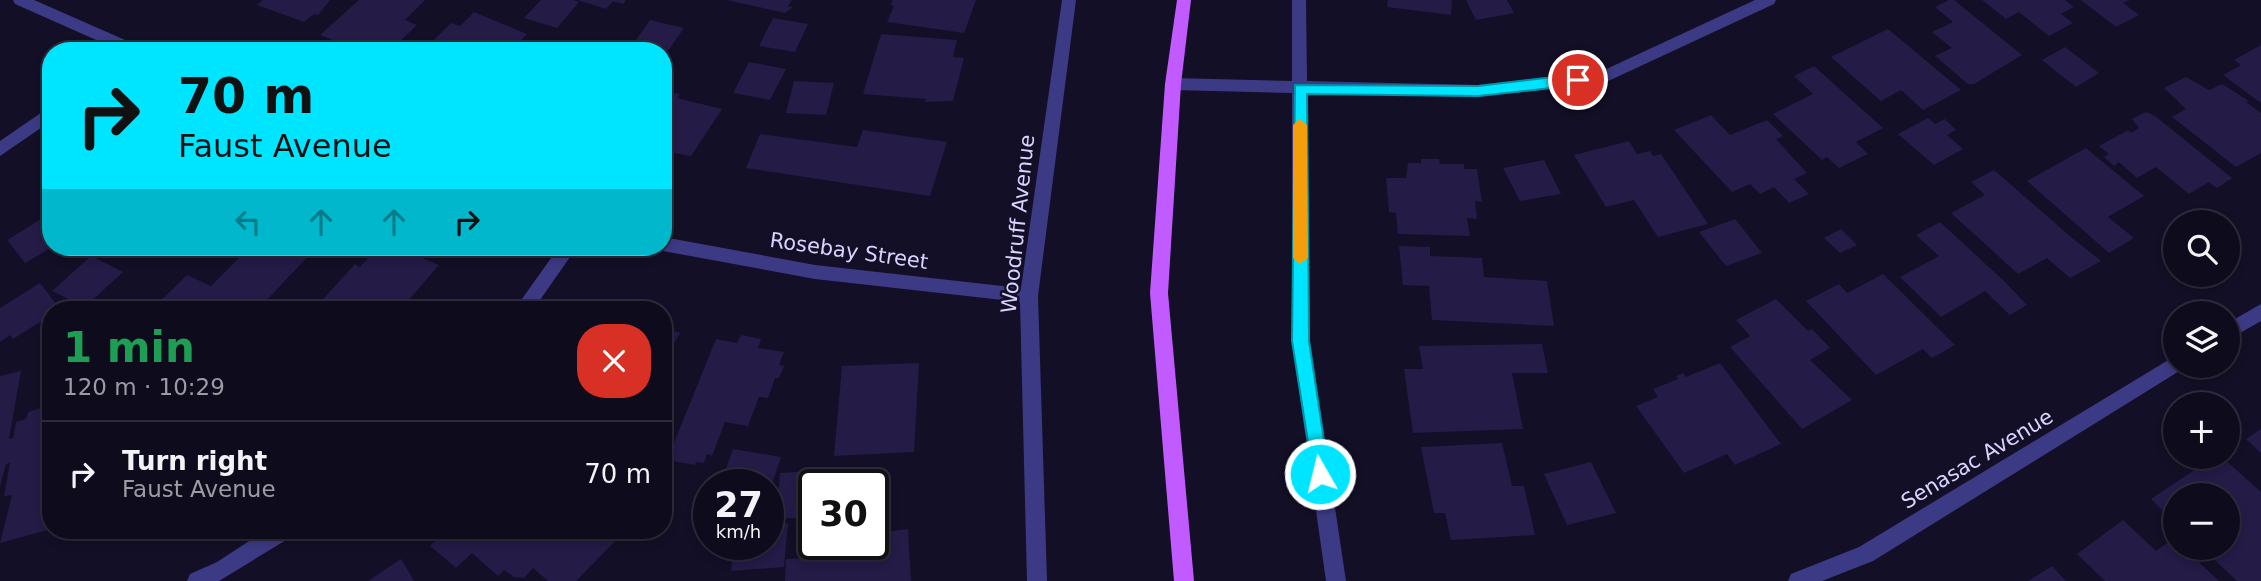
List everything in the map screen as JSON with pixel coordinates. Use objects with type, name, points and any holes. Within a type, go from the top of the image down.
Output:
[{"type":"main road","points":[[1184,0],[1173,84],[1159,293],[1184,581]]},
{"type":"street","points":[[20,0],[113,42]]},
{"type":"street","name":"Woodruff Avenue","points":[[1037,581],[1029,296],[1069,0]]},
{"type":"street","points":[[1299,0],[1301,341],[1336,581]]},
{"type":"street","points":[[1173,84],[1478,91],[1604,77],[1769,0]]},
{"type":"street","points":[[0,150],[42,119]]},
{"type":"street","name":"Rosebay Street","points":[[672,245],[815,272],[1029,296]]},
{"type":"street","points":[[529,301],[562,256]]},
{"type":"street","points":[[2240,325],[2261,312]]},
{"type":"street","name":"Senasac Avenue","points":[[1798,581],[1866,554],[2163,371]]},
{"type":"street","points":[[197,581],[224,569],[270,539]]},
{"type":"building","points":[[263,0],[330,0],[318,15],[314,14],[304,22],[257,5]]},
{"type":"building","points":[[359,0],[425,0],[405,20],[417,25],[399,42],[338,42],[320,35]]},
{"type":"building","points":[[541,0],[579,2],[557,28],[524,18]]},
{"type":"building","points":[[578,0],[626,0],[623,4],[613,1],[606,9]]},
{"type":"building","points":[[726,0],[792,0],[788,6],[793,7],[785,13]]},
{"type":"building","points":[[893,0],[976,0],[964,33],[887,22],[894,6],[890,5]]},
{"type":"building","points":[[1388,0],[1452,0],[1451,15],[1387,7]]},
{"type":"building","points":[[1466,0],[1507,0],[1514,13],[1476,20]]},
{"type":"building","points":[[1954,0],[2022,55],[1974,84],[1968,84],[1935,56],[1952,48],[1932,32],[1953,22],[1935,7]]},
{"type":"building","points":[[1982,0],[2065,0],[2074,7],[2061,14],[2073,23],[2049,36],[2019,12],[2006,19]]},
{"type":"building","points":[[2081,0],[2129,0],[2123,3],[2139,15],[2116,27]]},
{"type":"building","points":[[474,12],[527,34],[519,42],[432,42],[451,23],[460,26]]},
{"type":"building","points":[[773,18],[808,24],[795,52],[759,46]]},
{"type":"building","points":[[650,20],[684,28],[672,45],[672,42],[635,42]]},
{"type":"building","points":[[1888,29],[1961,90],[1923,110],[1901,90],[1881,101],[1831,57]]},
{"type":"building","points":[[881,34],[957,40],[953,57],[964,58],[953,101],[925,102],[926,99],[863,94]]},
{"type":"building","points":[[2261,45],[2261,103],[2223,75],[2241,65],[2234,60]]},
{"type":"building","points":[[2065,47],[2099,73],[2076,87],[2042,60]]},
{"type":"building","points":[[749,62],[786,69],[770,100],[733,93]]},
{"type":"building","points":[[1814,66],[1883,128],[1856,142],[1868,154],[1839,168],[1827,157],[1822,160],[1773,114],[1813,94],[1794,76]]},
{"type":"building","points":[[2186,77],[2209,90],[2222,84],[2249,101],[2246,102],[2261,113],[2261,153],[2236,167],[2172,117],[2186,109],[2164,88]]},
{"type":"building","points":[[794,81],[834,83],[826,115],[786,113]]},
{"type":"building","points":[[672,92],[680,94],[677,98],[722,109],[691,156],[672,153]]},
{"type":"building","points":[[2146,112],[2155,116],[2232,178],[2217,188],[2209,182],[2189,194],[2156,167],[2137,178],[2119,162],[2114,166],[2104,157],[2109,154],[2099,146],[2128,130],[2131,133],[2139,128],[2132,119]]},
{"type":"building","points":[[1711,115],[1730,135],[1767,120],[1783,136],[1776,139],[1807,173],[1794,179],[1809,194],[1789,203],[1774,187],[1760,194],[1750,184],[1732,192],[1674,130]]},
{"type":"building","points":[[1928,118],[1935,124],[1945,119],[1956,130],[1947,135],[1963,149],[1934,165],[1898,134]]},
{"type":"building","points":[[863,130],[947,142],[930,196],[746,168],[760,134],[857,147]]},
{"type":"building","points":[[1629,141],[1637,154],[1650,151],[1653,156],[1661,154],[1708,224],[1658,237],[1634,200],[1606,207],[1574,155]]},
{"type":"building","points":[[2086,148],[2144,196],[2108,217],[2134,238],[2109,253],[2027,181]]},
{"type":"building","points":[[1421,159],[1439,159],[1440,164],[1464,164],[1464,169],[1477,169],[1482,202],[1475,201],[1477,219],[1467,218],[1470,236],[1398,234],[1396,213],[1389,212],[1386,178],[1406,178],[1408,163],[1421,163]]},
{"type":"building","points":[[1544,160],[1561,194],[1520,201],[1503,168]]},
{"type":"building","points":[[1994,170],[2101,261],[2070,278],[2047,258],[2018,274],[1951,213],[1985,195],[1971,182]]},
{"type":"building","points":[[42,219],[42,253],[25,263],[7,240]]},
{"type":"building","points":[[1735,219],[1762,253],[1726,266],[1699,232]]},
{"type":"building","points":[[1940,222],[2027,305],[2010,315],[1985,291],[1941,317],[1900,277],[1939,256],[1916,235]]},
{"type":"building","points":[[1841,229],[1857,245],[1840,253],[1824,238]]},
{"type":"building","points":[[1399,246],[1430,247],[1430,256],[1482,258],[1484,277],[1547,281],[1554,326],[1432,320],[1429,286],[1403,285]]},
{"type":"building","points":[[91,256],[123,272],[92,301],[73,301],[52,291]]},
{"type":"building","points":[[241,256],[308,256],[266,301],[160,301],[187,275],[211,286]]},
{"type":"building","points":[[370,256],[417,256],[439,265],[408,301],[321,301],[355,264],[360,267]]},
{"type":"building","points":[[1883,274],[1955,345],[1932,358],[1923,349],[1876,375],[1806,301],[1839,284],[1847,293]]},
{"type":"building","points":[[40,283],[54,301],[42,301],[42,321],[13,339],[10,335],[0,342],[0,308]]},
{"type":"building","points":[[1776,299],[1808,331],[1812,329],[1830,348],[1810,360],[1852,400],[1802,429],[1730,347],[1750,336],[1736,320]]},
{"type":"building","points":[[672,331],[680,333],[672,347]]},
{"type":"building","points":[[741,335],[761,339],[758,348],[784,352],[779,365],[784,366],[779,378],[775,378],[768,398],[759,397],[748,426],[725,422],[712,456],[707,454],[704,463],[696,462],[695,465],[672,461],[672,448],[716,339],[737,343]]},
{"type":"building","points":[[1542,344],[1548,373],[1512,373],[1523,429],[1413,433],[1404,369],[1423,369],[1419,346]]},
{"type":"building","points":[[919,363],[914,452],[834,456],[842,366]]},
{"type":"building","points":[[1720,363],[1781,444],[1735,465],[1727,454],[1684,473],[1636,406],[1658,397],[1653,389],[1678,379],[1676,376],[1683,373],[1686,377]]},
{"type":"building","points":[[21,371],[9,439],[13,438],[16,422],[26,419],[28,412],[42,408],[42,531],[0,543],[12,495],[4,496],[10,463],[6,464],[0,487],[0,376]]},
{"type":"building","points":[[2261,429],[2261,453],[2246,439]]},
{"type":"building","points":[[1502,443],[1512,486],[1524,486],[1535,535],[1451,540],[1445,513],[1434,513],[1421,447]]},
{"type":"building","points":[[733,449],[781,457],[777,469],[726,469]]},
{"type":"building","points":[[1591,462],[1616,513],[1567,525],[1544,474]]},
{"type":"building","points":[[2196,469],[2235,469],[2261,492],[2261,581],[2237,581],[2215,560],[2240,560],[2240,483],[2175,483]]},
{"type":"building","points":[[798,472],[798,518],[784,519],[784,473]]},
{"type":"building","points":[[2163,491],[2163,511],[2151,499]]},
{"type":"building","points":[[2123,520],[2156,551],[2163,546],[2163,560],[2197,560],[2219,581],[2105,581],[2077,554]]},
{"type":"building","points":[[784,523],[788,523],[784,567],[731,571],[732,560],[784,560]]},
{"type":"building","points":[[908,529],[911,581],[785,581],[786,559],[889,560],[889,531]]},
{"type":"building","points":[[437,539],[617,539],[576,581],[548,581],[533,568],[524,578],[514,577],[504,570],[498,576],[472,553],[456,568],[430,546]]},
{"type":"building","points":[[401,559],[414,581],[368,581]]},
{"type":"building","points":[[2052,566],[2066,581],[2028,581]]},
{"type":"slow traffic","points":[[1300,125],[1300,258]]},
{"type":"route","points":[[1320,474],[1301,341],[1300,89],[1478,91],[1578,80]]}]
